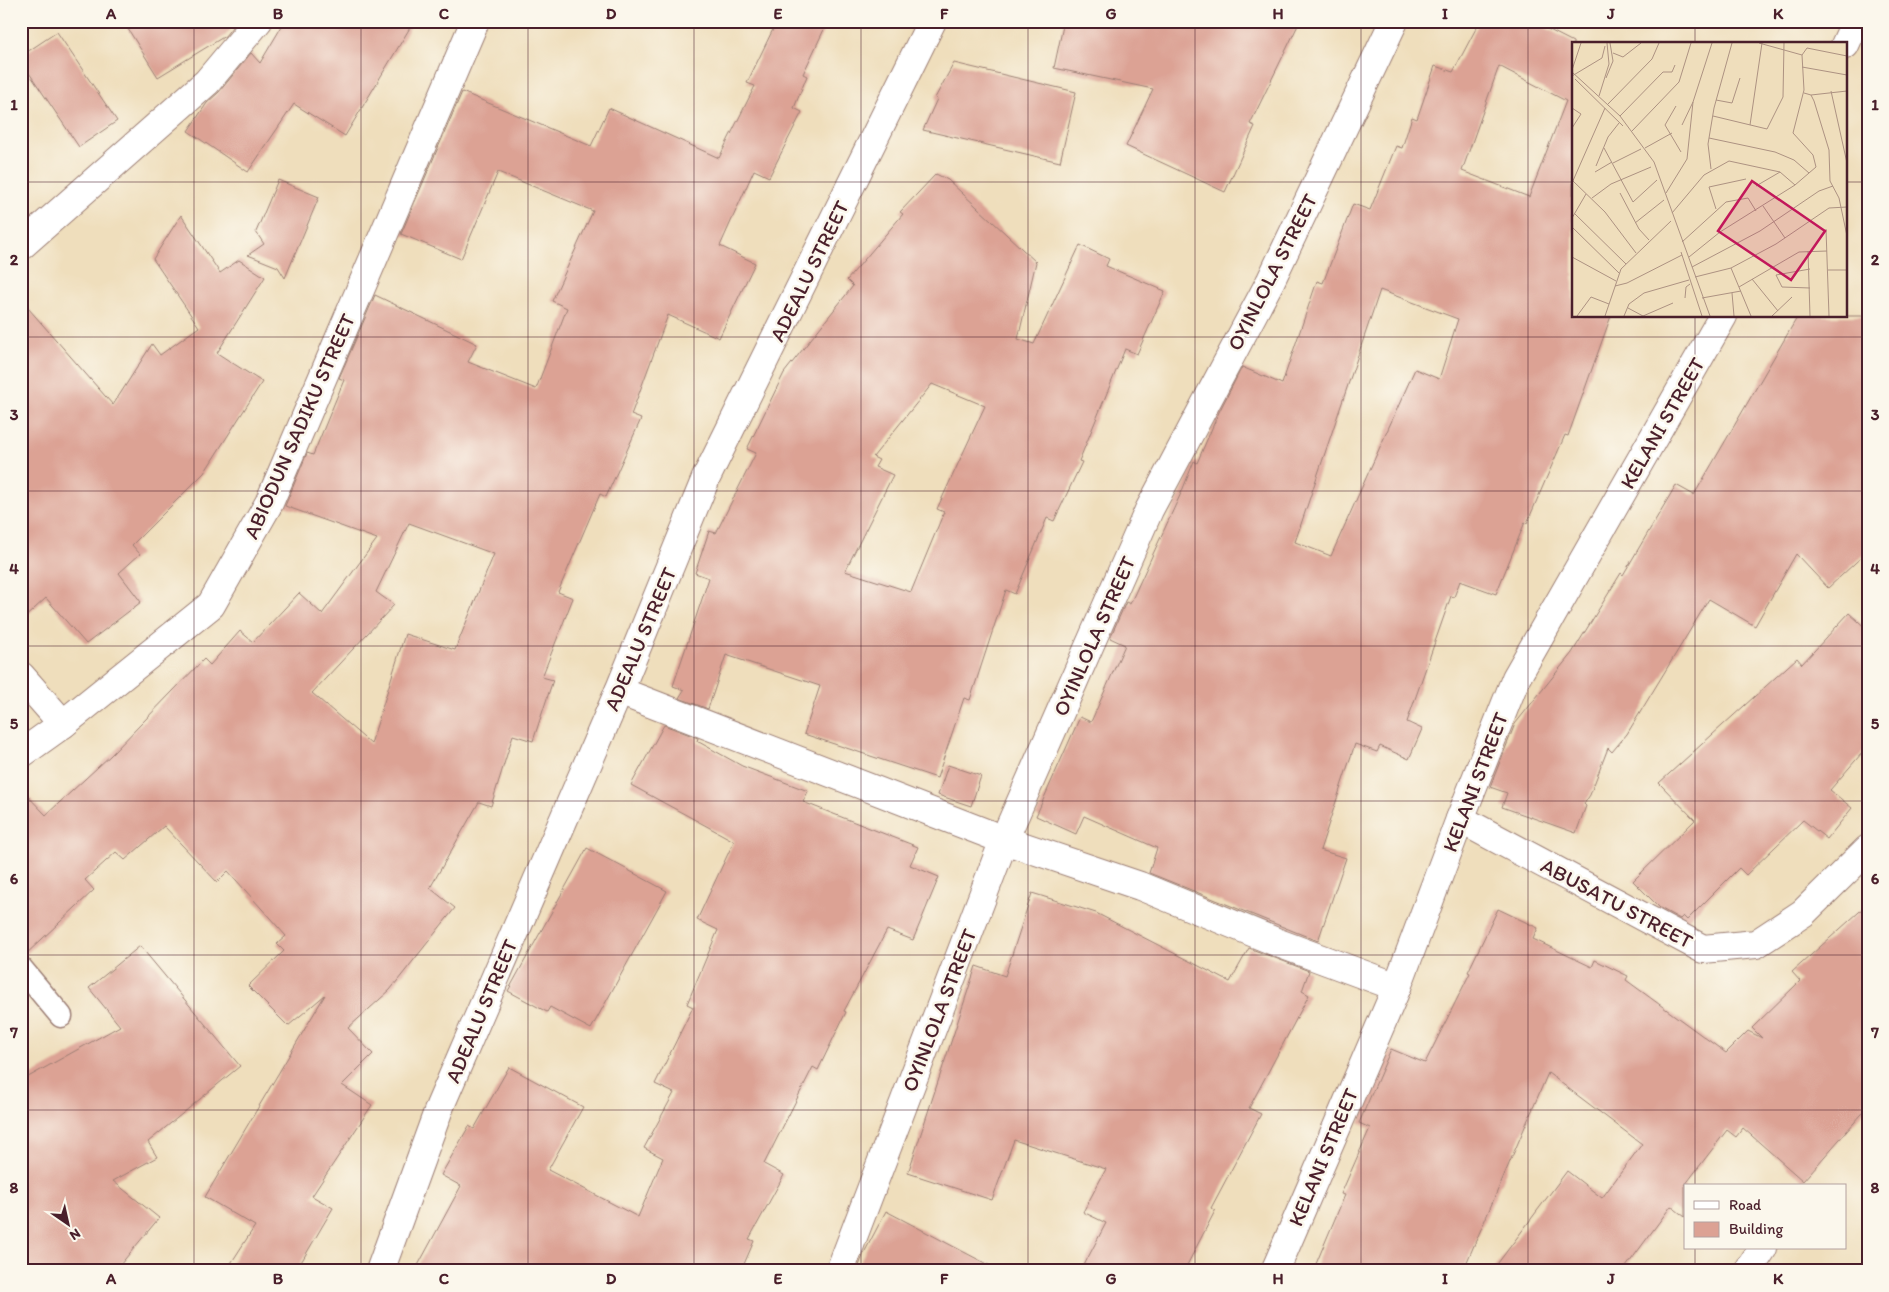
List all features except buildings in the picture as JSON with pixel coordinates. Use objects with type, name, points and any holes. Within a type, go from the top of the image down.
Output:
[{"type":"street","points":[[21,246],[207,82],[258,21]]},
{"type":"street","name":"ABIODUN SADIKU STREET","points":[[21,754],[63,724],[211,605],[269,503],[475,21]]},
{"type":"street","name":"ADEALU STREET","points":[[380,1271],[440,1106],[619,691],[706,478],[932,21]]},
{"type":"street","name":"OYINLOLA STREET","points":[[840,1271],[1004,840],[1149,510],[1271,280],[1394,21]]},
{"type":"street","points":[[1846,43],[1856,21]]},
{"type":"street","name":"KELANI STREET","points":[[1275,1271],[1397,987],[1460,819],[1516,678],[1722,318]]},
{"type":"street","points":[[21,676],[63,724]]},
{"type":"street","points":[[619,691],[1004,840],[1140,886],[1272,941],[1397,987]]},
{"type":"street","name":"ABUSATU STREET","points":[[1460,819],[1703,949],[1756,944],[1803,913],[1868,850]]},
{"type":"street","points":[[1748,1271],[1762,1250]]},
{"type":"lane","points":[[21,968],[61,1016]]}]
